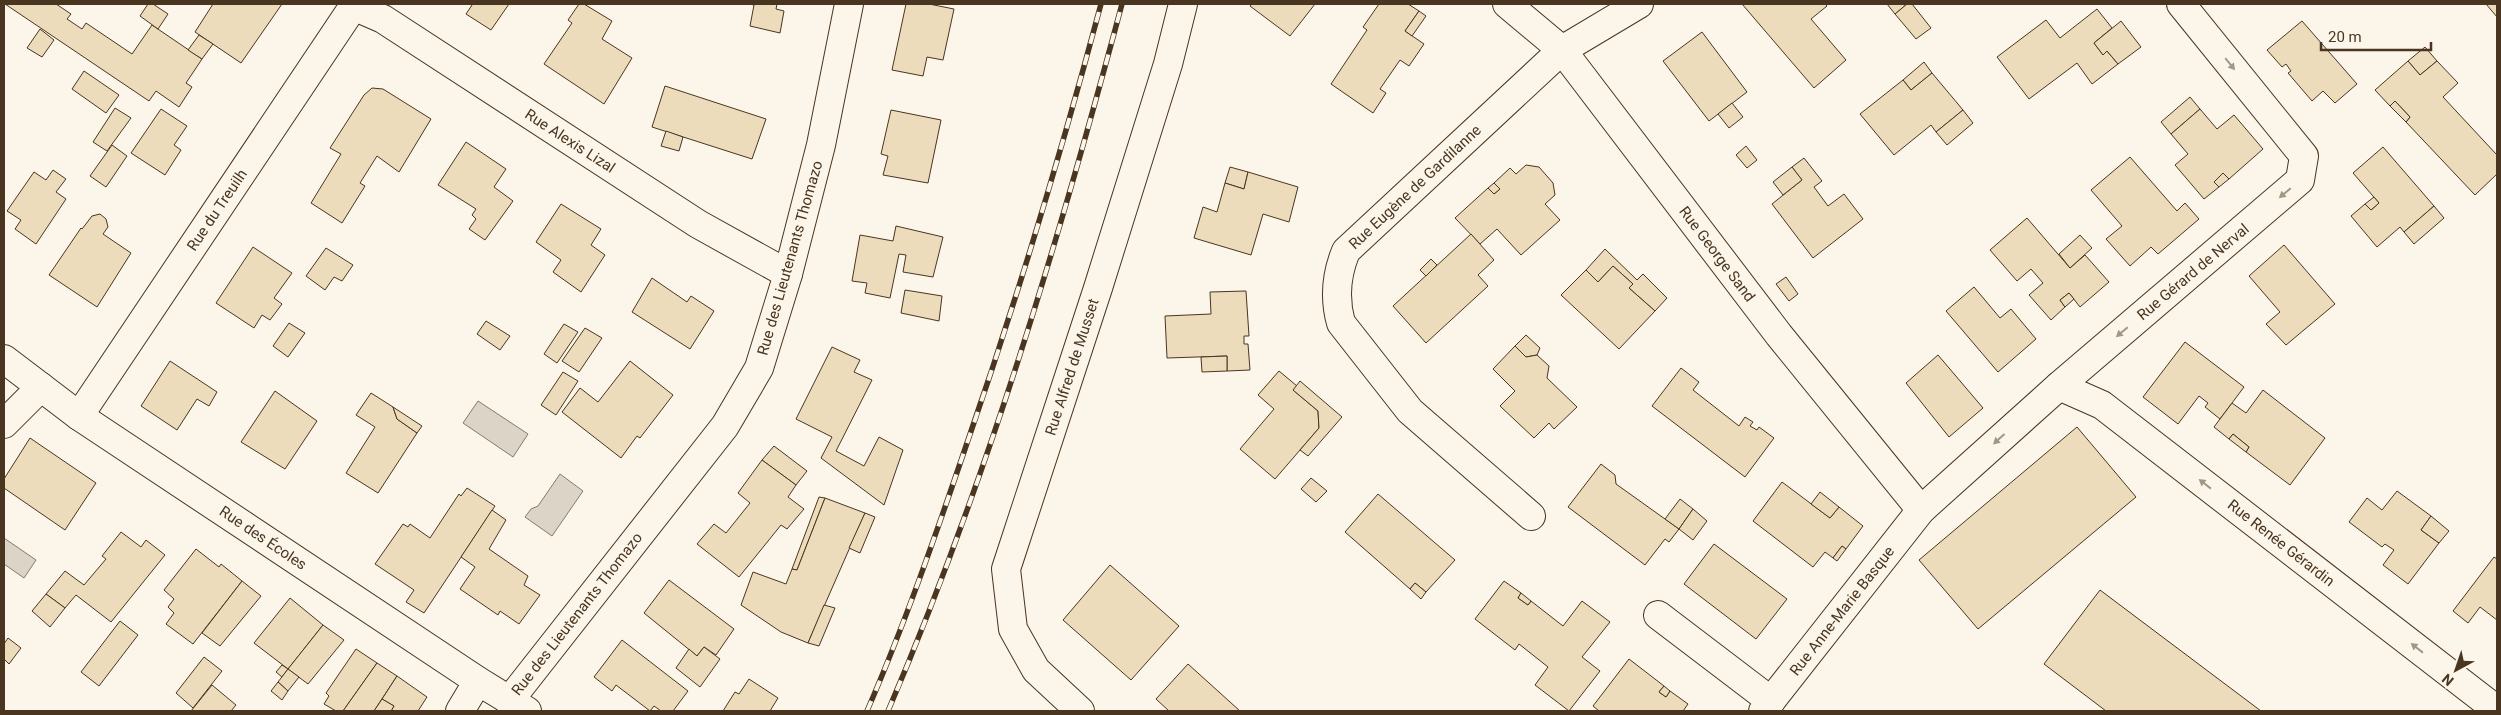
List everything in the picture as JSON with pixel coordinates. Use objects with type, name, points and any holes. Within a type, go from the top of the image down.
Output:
[{"type":"street","name":"Rue des Lieutenants Thomazo","points":[[518,706],[725,426],[758,368],[788,274],[822,145],[849,4]]},
{"type":"street","name":"Rue Alfred de Musset","points":[[1080,711],[1036,670],[1013,629],[1006,569],[1098,288],[1168,64],[1183,4]]},
{"type":"street","name":"Rue George Sand","points":[[1507,4],[1562,50],[1779,335],[1921,510]]},
{"type":"street","name":"Rue Eugène de Gardilanne","points":[[1531,516],[1404,404],[1341,323],[1336,306],[1337,278],[1346,251],[1562,50],[1639,4]]},
{"type":"street","name":"Rue Gérard de Nerval","points":[[1921,510],[2059,386],[2300,180],[2304,156],[2181,4]]},
{"type":"street","name":"Rue Alexis Lizal","points":[[354,5],[383,19],[698,224],[788,274]]},
{"type":"street","name":"Rue du Treuilh","points":[[78,416],[354,5]]},
{"type":"street","name":"Rue des Écoles","points":[[4,360],[78,416],[518,706]]},
{"type":"street","name":"Rue Renée Gérardin","points":[[2059,386],[2102,405],[2497,710]]},
{"type":"street","points":[[4,424],[40,387]]},
{"type":"street","name":"Rue Anne-Marie Basque","points":[[1767,706],[1921,510]]},
{"type":"street","points":[[1658,615],[1767,706]]},
{"type":"street","points":[[460,711],[478,681]]},
{"type":"shaded area","points":[[478,401],[528,434],[513,457],[463,423]]},
{"type":"shaded area","points":[[560,474],[583,491],[552,536],[525,517],[531,509],[538,506]]},
{"type":"shaded area","points":[[4,538],[36,560],[24,578],[4,564]]},
{"type":"building","points":[[5,4],[56,4],[71,14],[67,19],[82,29],[86,23],[132,54],[152,25],[202,59],[186,83],[192,87],[179,107],[156,91],[149,101]]},
{"type":"building","points":[[148,4],[153,4],[168,14],[158,29],[140,16]]},
{"type":"building","points":[[213,4],[282,4],[241,63],[195,32]]},
{"type":"building","points":[[469,4],[509,4],[491,30],[466,14],[472,5]]},
{"type":"building","points":[[579,4],[584,4],[612,21],[602,39],[632,58],[604,104],[544,64],[572,23],[568,20]]},
{"type":"building","points":[[749,4],[777,4],[776,9],[784,11],[780,33],[750,26],[754,5]]},
{"type":"building","points":[[906,4],[929,4],[954,9],[943,60],[927,57],[923,76],[892,70]]},
{"type":"building","points":[[1252,4],[1315,4],[1290,36],[1250,6]]},
{"type":"building","points":[[1379,4],[1408,4],[1419,11],[1405,31],[1424,44],[1409,66],[1400,60],[1380,89],[1386,93],[1373,113],[1331,84],[1367,30],[1363,27]]},
{"type":"building","points":[[1742,4],[1825,4],[1827,6],[1811,19],[1846,60],[1814,88]]},
{"type":"building","points":[[1887,4],[1907,4],[1895,14]]},
{"type":"building","points":[[1907,4],[1912,4],[1931,28],[1916,39],[1895,14]]},
{"type":"building","points":[[2486,4],[2497,4],[2497,17]]},
{"type":"building","points":[[2097,9],[2112,28],[2094,43],[2103,55],[2107,51],[2118,64],[2092,84],[2077,63],[2029,99],[1997,57],[2046,20],[2060,38]]},
{"type":"building","points":[[1419,11],[1426,16],[1412,36],[1405,31]]},
{"type":"building","points":[[2121,21],[2141,47],[2118,64],[2107,51],[2103,55],[2094,43]]},
{"type":"building","points":[[2302,21],[2357,84],[2335,103],[2323,91],[2312,101],[2288,73],[2291,71],[2286,64],[2282,67],[2267,50]]},
{"type":"building","points":[[40,29],[54,40],[42,57],[27,48]]},
{"type":"building","points":[[1702,32],[1747,92],[1709,121],[1663,61]]},
{"type":"building","points":[[199,35],[213,44],[202,59],[188,50]]},
{"type":"building","points":[[2425,47],[2437,61],[2420,75],[2408,61]]},
{"type":"building","points":[[2408,61],[2420,75],[2437,61],[2458,83],[2443,97],[2497,155],[2497,174],[2475,195],[2406,122],[2410,117],[2395,101],[2390,106],[2375,90]]},
{"type":"building","points":[[1924,62],[1932,73],[1911,90],[1903,80]]},
{"type":"building","points":[[84,71],[119,95],[106,113],[72,89]]},
{"type":"building","points":[[1932,73],[1963,110],[1936,132],[1931,125],[1894,155],[1860,114],[1903,80],[1911,90]]},
{"type":"building","points":[[665,86],[766,119],[752,159],[652,127]]},
{"type":"building","points":[[372,88],[383,89],[431,119],[399,172],[377,156],[360,183],[365,186],[342,223],[311,203],[341,154],[330,148],[364,95]]},
{"type":"building","points":[[2190,97],[2200,109],[2171,134],[2161,122]]},
{"type":"building","points":[[2395,101],[2410,117],[2406,122],[2390,106]]},
{"type":"building","points":[[1732,103],[1743,117],[1729,128],[1718,114]]},
{"type":"building","points":[[115,108],[131,118],[107,151],[93,142]]},
{"type":"building","points":[[161,109],[187,126],[174,145],[181,150],[165,175],[131,153]]},
{"type":"building","points":[[2200,109],[2217,129],[2234,115],[2263,149],[2229,179],[2223,173],[2214,182],[2219,187],[2204,199],[2175,165],[2188,154],[2171,134]]},
{"type":"building","points":[[891,110],[941,120],[928,183],[883,175],[888,156],[881,154]]},
{"type":"building","points":[[1963,110],[1973,123],[1947,145],[1936,132]]},
{"type":"building","points":[[666,131],[683,137],[679,151],[661,146]]},
{"type":"building","points":[[466,142],[506,169],[494,187],[513,201],[485,240],[469,229],[476,219],[472,215],[476,209],[438,185]]},
{"type":"building","points":[[112,145],[127,156],[106,187],[90,176]]},
{"type":"building","points":[[1746,146],[1757,160],[1747,168],[1736,155]]},
{"type":"building","points":[[2383,147],[2434,206],[2404,232],[2400,227],[2377,247],[2351,216],[2365,204],[2371,210],[2379,203],[2353,173]]},
{"type":"building","points":[[2130,157],[2177,211],[2185,203],[2199,219],[2158,254],[2151,247],[2130,266],[2106,239],[2122,226],[2091,190]]},
{"type":"building","points":[[1804,158],[1822,181],[1814,187],[1828,206],[1844,194],[1863,219],[1813,258],[1772,204],[1802,180],[1792,167]]},
{"type":"building","points":[[1526,165],[1539,167],[1553,183],[1555,195],[1545,204],[1560,220],[1521,255],[1497,229],[1480,244],[1455,218],[1488,188],[1494,194],[1500,189],[1494,183],[1510,168],[1516,174]]},
{"type":"building","points":[[1230,167],[1248,172],[1244,189],[1225,183]]},
{"type":"building","points":[[1792,167],[1802,180],[1783,195],[1773,182]]},
{"type":"building","points":[[53,170],[66,179],[56,192],[66,199],[36,244],[15,229],[21,220],[7,211],[34,172],[46,180]]},
{"type":"building","points":[[1248,172],[1298,187],[1289,222],[1263,214],[1251,255],[1194,238],[1203,207],[1217,212],[1225,183],[1244,189]]},
{"type":"building","points":[[2223,173],[2229,179],[2219,187],[2214,182]]},
{"type":"building","points":[[1494,183],[1500,189],[1494,194],[1488,188]]},
{"type":"building","points":[[2374,197],[2379,203],[2371,210],[2365,204]]},
{"type":"building","points":[[561,204],[601,229],[591,245],[605,255],[581,292],[553,272],[561,260],[536,242]]},
{"type":"building","points":[[2434,206],[2444,218],[2414,244],[2404,232]]},
{"type":"building","points":[[100,214],[106,219],[108,227],[103,234],[131,253],[97,307],[49,275],[81,228],[92,216]]},
{"type":"building","points":[[2027,218],[2070,268],[2085,255],[2109,282],[2080,307],[2069,293],[2060,300],[2065,307],[2051,320],[2029,295],[2043,283],[2031,269],[2017,281],[1990,250]]},
{"type":"building","points":[[896,226],[943,237],[933,277],[903,272],[906,255],[899,254],[890,298],[865,293],[867,283],[852,281],[860,235],[893,241]]},
{"type":"building","points":[[1471,234],[1494,260],[1478,275],[1488,286],[1426,343],[1393,306]]},
{"type":"building","points":[[2080,235],[2092,248],[2070,268],[2059,254]]},
{"type":"building","points":[[2284,245],[2335,304],[2286,345],[2266,324],[2280,312],[2249,276]]},
{"type":"building","points":[[253,247],[292,273],[274,298],[282,304],[270,320],[262,315],[254,328],[216,303]]},
{"type":"building","points":[[326,248],[353,265],[342,281],[334,277],[325,290],[306,276]]},
{"type":"building","points":[[1605,249],[1637,280],[1643,274],[1667,298],[1655,311],[1629,288],[1633,284],[1613,266],[1598,282],[1586,270]]},
{"type":"building","points":[[1431,259],[1437,265],[1426,276],[1420,270]]},
{"type":"building","points":[[1613,266],[1633,284],[1629,288],[1655,311],[1619,349],[1561,295],[1586,270],[1598,282]]},
{"type":"building","points":[[1786,277],[1798,294],[1789,301],[1776,284]]},
{"type":"building","points":[[652,278],[687,302],[691,296],[714,311],[690,349],[632,312]]},
{"type":"building","points":[[1974,287],[2000,318],[2011,309],[2036,339],[1998,372],[1946,311]]},
{"type":"building","points":[[905,290],[942,296],[939,321],[901,313]]},
{"type":"building","points":[[1246,291],[1249,336],[1244,336],[1244,344],[1248,344],[1250,370],[1227,371],[1227,356],[1167,358],[1165,316],[1211,314],[1210,292]]},
{"type":"building","points":[[2069,293],[2074,299],[2065,307],[2060,300]]},
{"type":"building","points":[[486,321],[510,336],[500,350],[477,334]]},
{"type":"building","points":[[289,323],[305,333],[288,357],[273,346]]},
{"type":"building","points":[[564,324],[578,332],[557,363],[544,354]]},
{"type":"building","points":[[585,328],[602,338],[579,372],[562,361]]},
{"type":"building","points":[[1526,335],[1540,348],[1537,355],[1526,357],[1515,346]]},
{"type":"building","points":[[2185,342],[2244,387],[2220,419],[2205,407],[2208,403],[2199,396],[2178,424],[2143,397]]},
{"type":"building","points":[[1515,346],[1526,357],[1537,355],[1549,366],[1547,378],[1577,407],[1554,429],[1549,423],[1534,438],[1500,406],[1515,391],[1493,369]]},
{"type":"building","points":[[832,347],[860,360],[854,372],[872,380],[836,451],[864,466],[879,437],[903,450],[884,505],[821,458],[832,437],[796,419]]},
{"type":"building","points":[[1938,355],[1983,408],[1949,437],[1906,383]]},
{"type":"building","points":[[1227,356],[1227,371],[1202,372],[1201,357]]},
{"type":"building","points":[[170,361],[217,392],[209,406],[197,399],[177,430],[141,406]]},
{"type":"building","points":[[630,361],[673,395],[640,438],[637,436],[621,458],[562,412],[580,388],[598,402]]},
{"type":"building","points":[[1681,368],[1699,382],[1693,390],[1739,426],[1745,417],[1753,422],[1750,426],[1757,430],[1759,427],[1774,438],[1745,477],[1652,406]]},
{"type":"building","points":[[1279,371],[1297,386],[1293,390],[1318,411],[1319,428],[1275,479],[1240,449],[1274,409],[1258,395]]},
{"type":"building","points":[[563,372],[578,381],[556,415],[541,405]]},
{"type":"building","points":[[1300,381],[1342,417],[1308,456],[1300,450],[1319,428],[1318,411],[1293,390]]},
{"type":"building","points":[[2263,390],[2325,438],[2290,485],[2246,452],[2249,447],[2233,434],[2229,439],[2214,427],[2232,403],[2246,413]]},
{"type":"building","points":[[275,391],[317,421],[285,469],[241,442]]},
{"type":"building","points":[[371,393],[393,407],[397,419],[417,433],[378,493],[346,473],[375,427],[356,415]]},
{"type":"building","points":[[393,407],[422,426],[417,433],[397,419]]},
{"type":"building","points":[[2077,427],[2136,497],[1978,629],[1919,560]]},
{"type":"building","points":[[2233,434],[2249,447],[2246,452],[2229,439]]},
{"type":"building","points":[[30,438],[96,483],[65,530],[4,488],[4,479]]},
{"type":"building","points":[[774,446],[807,471],[796,485],[762,460]]},
{"type":"building","points":[[762,460],[796,485],[788,497],[804,509],[787,529],[781,525],[739,577],[697,544],[714,524],[726,533],[750,503],[738,493]]},
{"type":"building","points":[[1601,464],[1615,475],[1616,484],[1679,529],[1669,542],[1665,539],[1645,565],[1568,507]]},
{"type":"building","points":[[1311,478],[1327,491],[1316,502],[1301,489]]},
{"type":"building","points":[[1782,482],[1830,518],[1839,507],[1863,526],[1846,549],[1842,546],[1833,558],[1825,552],[1813,567],[1753,521]]},
{"type":"building","points":[[467,488],[495,506],[424,613],[406,602],[414,590],[375,564],[403,524],[408,527],[410,524],[430,538],[459,494],[461,496]]},
{"type":"building","points":[[2397,491],[2431,516],[2421,530],[2439,543],[2408,584],[2383,565],[2394,550],[2385,544],[2382,547],[2349,522],[2367,498],[2382,510]]},
{"type":"building","points":[[1820,492],[1839,507],[1830,518],[1811,504]]},
{"type":"building","points":[[1378,494],[1455,560],[1426,592],[1415,583],[1410,589],[1345,532]]},
{"type":"building","points":[[819,497],[825,498],[797,570],[792,569]]},
{"type":"building","points":[[825,498],[865,513],[808,643],[781,632],[741,605],[753,572],[786,584],[792,569],[797,570]]},
{"type":"building","points":[[1680,499],[1693,509],[1679,529],[1665,519]]},
{"type":"building","points":[[1693,509],[1707,521],[1693,540],[1679,529]]},
{"type":"building","points":[[492,510],[506,520],[489,549],[528,576],[524,585],[540,595],[519,624],[500,611],[498,615],[460,589],[475,567],[461,557]]},
{"type":"building","points":[[865,513],[875,517],[860,553],[849,548]]},
{"type":"building","points":[[2431,516],[2449,531],[2439,543],[2421,530]]},
{"type":"building","points":[[121,532],[141,547],[146,540],[165,555],[111,622],[76,595],[65,608],[46,594],[65,571],[84,585],[106,559],[102,556]]},
{"type":"building","points":[[1714,544],[1787,599],[1756,639],[1684,584]]},
{"type":"building","points":[[1842,546],[1846,549],[1837,561],[1833,558]]},
{"type":"building","points":[[196,549],[219,567],[221,564],[242,581],[193,644],[166,624],[174,613],[168,607],[174,599],[164,590]]},
{"type":"building","points":[[2494,557],[2497,559],[2497,620],[2480,607],[2468,623],[2453,611]]},
{"type":"building","points":[[1110,565],[1179,626],[1131,680],[1063,620]]},
{"type":"building","points":[[669,580],[734,629],[716,655],[704,647],[697,656],[644,613]]},
{"type":"building","points":[[242,581],[261,596],[220,646],[202,633]]},
{"type":"building","points":[[1504,581],[1521,593],[1518,598],[1528,605],[1531,601],[1563,626],[1582,601],[1610,622],[1582,657],[1600,671],[1569,711],[1535,685],[1548,667],[1519,644],[1515,650],[1475,619]]},
{"type":"building","points":[[1415,583],[1426,592],[1421,599],[1410,589]]},
{"type":"building","points":[[2100,590],[2261,711],[2106,711],[2044,664]]},
{"type":"building","points":[[1521,593],[1531,601],[1528,605],[1518,598]]},
{"type":"building","points":[[46,594],[65,608],[50,627],[32,611]]},
{"type":"building","points":[[290,598],[323,625],[288,669],[254,643]]},
{"type":"building","points":[[824,605],[835,608],[819,646],[808,643]]},
{"type":"building","points":[[120,621],[138,635],[99,686],[81,672]]},
{"type":"building","points":[[323,625],[344,640],[308,684],[288,669]]},
{"type":"building","points":[[8,638],[21,648],[9,664],[4,659],[4,644]]},
{"type":"building","points":[[622,640],[688,691],[673,711],[661,711],[654,706],[650,711],[616,685],[612,691],[594,677]]},
{"type":"building","points":[[704,647],[720,659],[700,687],[676,668],[689,649],[697,656]]},
{"type":"building","points":[[356,649],[377,663],[343,711],[336,711],[324,704],[329,696],[326,693]]},
{"type":"building","points":[[204,657],[222,671],[193,708],[176,693]]},
{"type":"building","points":[[1629,659],[1664,686],[1659,692],[1666,697],[1670,691],[1688,704],[1683,711],[1599,711],[1593,706]]},
{"type":"building","points":[[377,663],[397,676],[374,711],[343,711]]},
{"type":"building","points":[[1188,664],[1240,711],[1169,711],[1156,699]]},
{"type":"building","points":[[282,665],[288,669],[282,677],[276,672]]},
{"type":"building","points":[[288,669],[299,677],[288,691],[278,682]]},
{"type":"building","points":[[397,676],[427,697],[418,711],[391,711],[394,706],[382,699]]},
{"type":"building","points":[[749,679],[778,698],[770,711],[723,711],[735,692],[739,694]]},
{"type":"building","points":[[278,682],[288,691],[282,700],[271,691]]},
{"type":"building","points":[[212,685],[236,705],[231,711],[191,711]]},
{"type":"building","points":[[1664,686],[1670,691],[1666,697],[1659,692]]},
{"type":"building","points":[[382,699],[394,706],[391,711],[374,711]]},
{"type":"railway","points":[[867,711],[919,581],[984,394],[1037,228],[1101,4]]},
{"type":"railway","points":[[888,711],[924,625],[957,538],[1018,362],[1046,273],[1122,4]]}]
